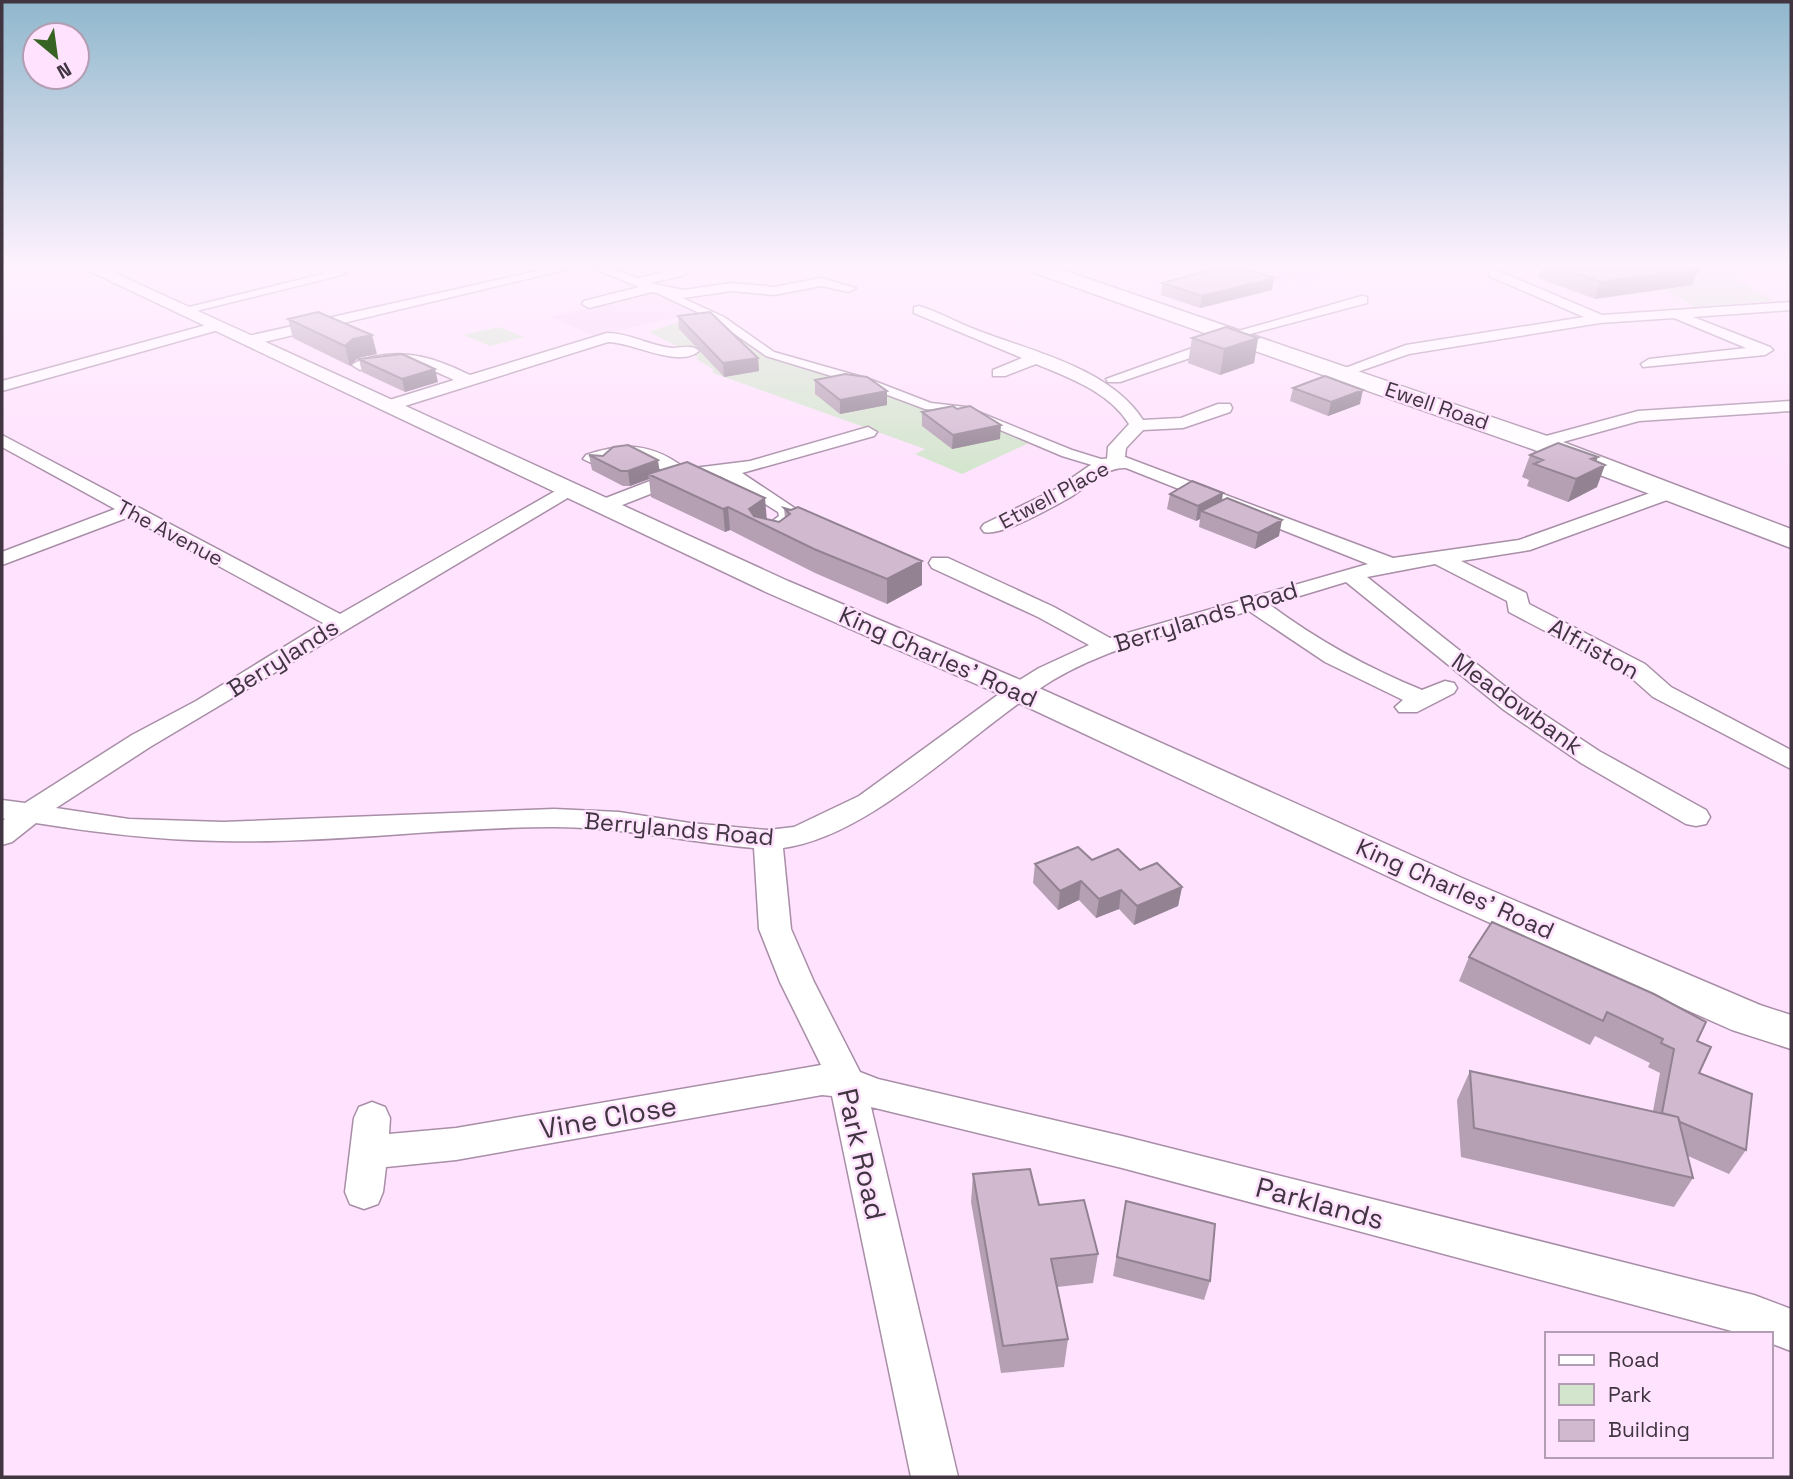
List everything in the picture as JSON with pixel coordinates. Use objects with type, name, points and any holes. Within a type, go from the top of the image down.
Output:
[{"type":"main road","name":"Ewell Road","points":[[1237,337],[1541,443],[1791,539]]},
{"type":"street","points":[[2,386],[178,337]]},
{"type":"street","name":"King Charles' Road","points":[[240,337],[778,587],[1019,691],[1380,854],[1448,888],[1747,1018],[1791,1032]]},
{"type":"street","points":[[248,341],[265,337]]},
{"type":"street","points":[[389,406],[607,337]]},
{"type":"street","points":[[631,337],[675,355],[691,351]]},
{"type":"street","points":[[746,337],[770,354],[865,382],[929,406],[962,410],[1067,453],[1100,463],[1129,463],[1391,565]]},
{"type":"street","points":[[979,337],[1037,358],[1116,397],[1135,413],[1138,425]]},
{"type":"street","points":[[1114,379],[1231,337]]},
{"type":"street","points":[[1340,373],[1406,351],[1491,337]]},
{"type":"street","points":[[1649,364],[1765,350],[1731,337]]},
{"type":"street","points":[[360,365],[410,356],[421,357],[469,381]]},
{"type":"street","points":[[999,373],[1037,358]]},
{"type":"street","points":[[1701,359],[1717,366]]},
{"type":"street","points":[[528,363],[546,370]]},
{"type":"street","points":[[1541,443],[1637,416],[1791,406]]},
{"type":"street","points":[[1116,462],[1117,447],[1138,425],[1183,423],[1224,408]]},
{"type":"street","points":[[605,505],[682,475],[726,471],[818,448],[863,429],[887,439]]},
{"type":"street","name":"The Avenue","points":[[2,440],[340,623]]},
{"type":"street","points":[[594,459],[615,450],[635,449],[654,453],[682,475]]},
{"type":"street","name":"Etwell Place","points":[[991,528],[1116,462]]},
{"type":"street","points":[[726,471],[786,509],[790,517],[782,525],[765,533]]},
{"type":"street","name":"Berrylands","points":[[2,835],[15,812],[51,797],[340,623],[570,490]]},
{"type":"street","name":"Berrylands Road","points":[[15,812],[129,828],[223,832],[554,818],[619,821],[768,840],[800,836],[869,802],[1019,691],[1048,673],[1107,646],[1252,602],[1391,565],[1522,546],[1671,492]]},
{"type":"street","points":[[2,559],[127,510]]},
{"type":"street","name":"Alfriston","points":[[1439,558],[1518,598],[1517,607],[1636,668],[1661,692],[1791,761]]},
{"type":"street","points":[[940,563],[1046,612],[1107,646]]},
{"type":"street","name":"Meadowbank","points":[[1350,575],[1513,705],[1590,757],[1696,817]]},
{"type":"street","points":[[1252,602],[1296,638],[1360,674],[1425,698]]},
{"type":"street","name":"Park Road","points":[[768,840],[775,929],[797,982],[847,1082],[934,1477]]},
{"type":"street","name":"Vine Close","points":[[363,1192],[370,1135],[456,1144],[822,1080],[847,1082]]},
{"type":"street","name":"Parklands","points":[[847,1082],[874,1093],[1122,1152],[1754,1316],[1791,1330]]},
{"type":"green space","points":[[468,337],[524,337],[490,346]]},
{"type":"green space","points":[[659,337],[739,337],[755,351],[781,361],[992,424],[1029,443],[962,474],[915,454],[925,449],[713,373],[713,369],[696,359],[698,357]]},
{"type":"building","points":[[326,337],[362,337],[353,339],[345,346]]},
{"type":"building","points":[[698,337],[736,337],[758,358],[723,363]]},
{"type":"building","points":[[1255,337],[1258,338],[1224,349],[1192,338]]},
{"type":"building","points":[[402,354],[435,369],[402,379],[359,359]]},
{"type":"building","points":[[845,374],[867,377],[887,391],[840,400],[815,380]]},
{"type":"building","points":[[1325,376],[1363,390],[1331,402],[1293,388]]},
{"type":"building","points":[[953,406],[957,409],[970,406],[1001,425],[953,435],[922,412]]},
{"type":"building","points":[[1558,443],[1598,457],[1591,459],[1605,465],[1576,479],[1534,464],[1543,460],[1530,455]]},
{"type":"building","points":[[628,445],[658,460],[621,471],[589,455],[603,456],[613,447]]},
{"type":"building","points":[[687,462],[765,498],[749,509],[754,516],[779,522],[790,514],[784,508],[791,510],[798,507],[922,561],[887,579],[648,474]]},
{"type":"building","points":[[1192,481],[1223,493],[1198,506],[1170,494]]},
{"type":"building","points":[[1227,498],[1282,520],[1258,533],[1201,511]]},
{"type":"building","points":[[1078,847],[1092,860],[1118,849],[1140,870],[1157,863],[1182,887],[1137,906],[1121,890],[1099,899],[1081,881],[1060,891],[1035,864]]},
{"type":"building","points":[[1492,922],[1654,994],[1706,1022],[1697,1041],[1711,1047],[1699,1073],[1752,1094],[1746,1150],[1680,1122],[1678,1117],[1662,1113],[1674,1049],[1661,1043],[1663,1039],[1607,1012],[1603,1021],[1469,957]]},
{"type":"building","points":[[1470,1071],[1678,1117],[1693,1178],[1474,1128]]},
{"type":"building","points":[[1030,1169],[1039,1205],[1084,1200],[1098,1254],[1051,1259],[1068,1339],[1003,1346],[973,1174]]},
{"type":"building","points":[[1126,1201],[1215,1224],[1210,1281],[1117,1257]]}]
